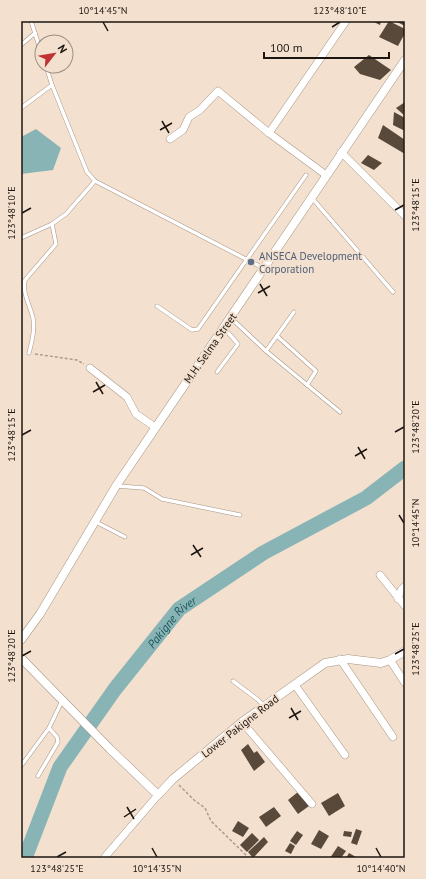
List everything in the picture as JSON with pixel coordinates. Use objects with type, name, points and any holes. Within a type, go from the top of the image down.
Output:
[{"type":"street","points":[[269,133],[346,21]]},
{"type":"street","name":"M.H. Selma Street","points":[[21,640],[40,614],[116,486],[155,427],[231,318],[262,268],[405,60]]},
{"type":"street","points":[[170,139],[183,130],[189,117],[200,110],[218,91],[269,133],[326,175]]},
{"type":"street","points":[[341,152],[405,216]]},
{"type":"street","points":[[90,368],[127,397],[135,412],[155,427]]},
{"type":"street","points":[[380,575],[405,606]]},
{"type":"street","points":[[398,599],[401,590],[405,586]]},
{"type":"street","name":"Lower Pakigne Road","points":[[104,858],[173,779],[242,722],[325,663],[340,659],[381,663],[390,660],[405,650]]},
{"type":"street","points":[[21,658],[63,700],[80,720],[158,795]]},
{"type":"street","points":[[340,659],[393,737]]},
{"type":"street","points":[[390,660],[405,683]]},
{"type":"street","points":[[295,685],[345,755]]},
{"type":"street","points":[[242,722],[312,804]]},
{"type":"lane","points":[[21,45],[35,33],[31,21]]},
{"type":"lane","points":[[49,74],[87,172],[95,181],[262,268]]},
{"type":"lane","points":[[21,108],[52,85]]},
{"type":"lane","points":[[157,306],[192,330],[196,330],[306,175]]},
{"type":"lane","points":[[21,238],[52,224],[66,214],[95,181]]},
{"type":"lane","points":[[311,197],[393,292]]},
{"type":"lane","points":[[29,353],[34,332],[33,319],[23,287],[25,280],[56,244],[52,224]]},
{"type":"lane","points":[[21,295],[26,296]]},
{"type":"lane","points":[[266,351],[294,312]]},
{"type":"lane","points":[[231,318],[266,351],[340,412]]},
{"type":"lane","points":[[217,372],[238,344],[224,328]]},
{"type":"lane","points":[[277,336],[316,371],[307,385]]},
{"type":"lane","points":[[116,486],[144,488],[150,490],[162,499],[240,515]]},
{"type":"lane","points":[[96,522],[125,537]]},
{"type":"lane","points":[[233,681],[254,696],[264,706]]},
{"type":"lane","points":[[21,766],[49,728],[63,700]]},
{"type":"lane","points":[[38,776],[58,742],[57,737],[49,728]]},
{"type":"path","points":[[29,353],[77,360],[90,368]]},
{"type":"path","points":[[173,779],[194,800],[205,808],[211,821],[249,858]]},
{"type":"water","points":[[36,129],[61,148],[53,170],[21,174],[21,137]]},
{"type":"building","points":[[372,21],[381,21],[380,25]]},
{"type":"building","points":[[389,21],[405,29],[405,33],[398,46],[379,37]]},
{"type":"building","points":[[395,21],[405,21],[405,26]]},
{"type":"building","points":[[369,55],[391,70],[380,80],[360,74],[354,67]]},
{"type":"building","points":[[405,102],[405,116],[396,108]]},
{"type":"building","points":[[394,112],[405,118],[405,131],[393,125]]},
{"type":"building","points":[[383,125],[405,140],[405,154],[378,138]]},
{"type":"building","points":[[368,155],[382,163],[374,170],[361,163]]},
{"type":"building","points":[[248,744],[254,753],[257,751],[265,762],[254,771],[241,750]]},
{"type":"building","points":[[298,792],[309,806],[298,814],[288,800]]},
{"type":"building","points":[[338,793],[345,806],[329,816],[321,803]]},
{"type":"building","points":[[274,807],[281,816],[266,827],[259,817]]},
{"type":"building","points":[[238,821],[249,828],[243,837],[232,831]]},
{"type":"building","points":[[356,829],[362,831],[357,845],[351,843]]},
{"type":"building","points":[[319,830],[329,836],[321,849],[311,844]]},
{"type":"building","points":[[297,831],[303,835],[296,845],[290,841]]},
{"type":"building","points":[[344,831],[352,832],[351,837],[343,836]]},
{"type":"building","points":[[252,833],[259,840],[247,852],[240,845]]},
{"type":"building","points":[[264,837],[268,842],[253,858],[248,852]]},
{"type":"building","points":[[290,843],[295,846],[291,854],[285,851]]},
{"type":"building","points":[[338,846],[346,851],[341,858],[330,858]]},
{"type":"building","points":[[349,853],[356,857],[346,858]]},
{"type":"waterway","name":"Pakigne River","points":[[25,858],[60,767],[115,689],[179,609],[263,553],[366,498],[405,468]]},
{"type":"place","name":"ANSECA Development Corporation","points":[[251,262]]}]
